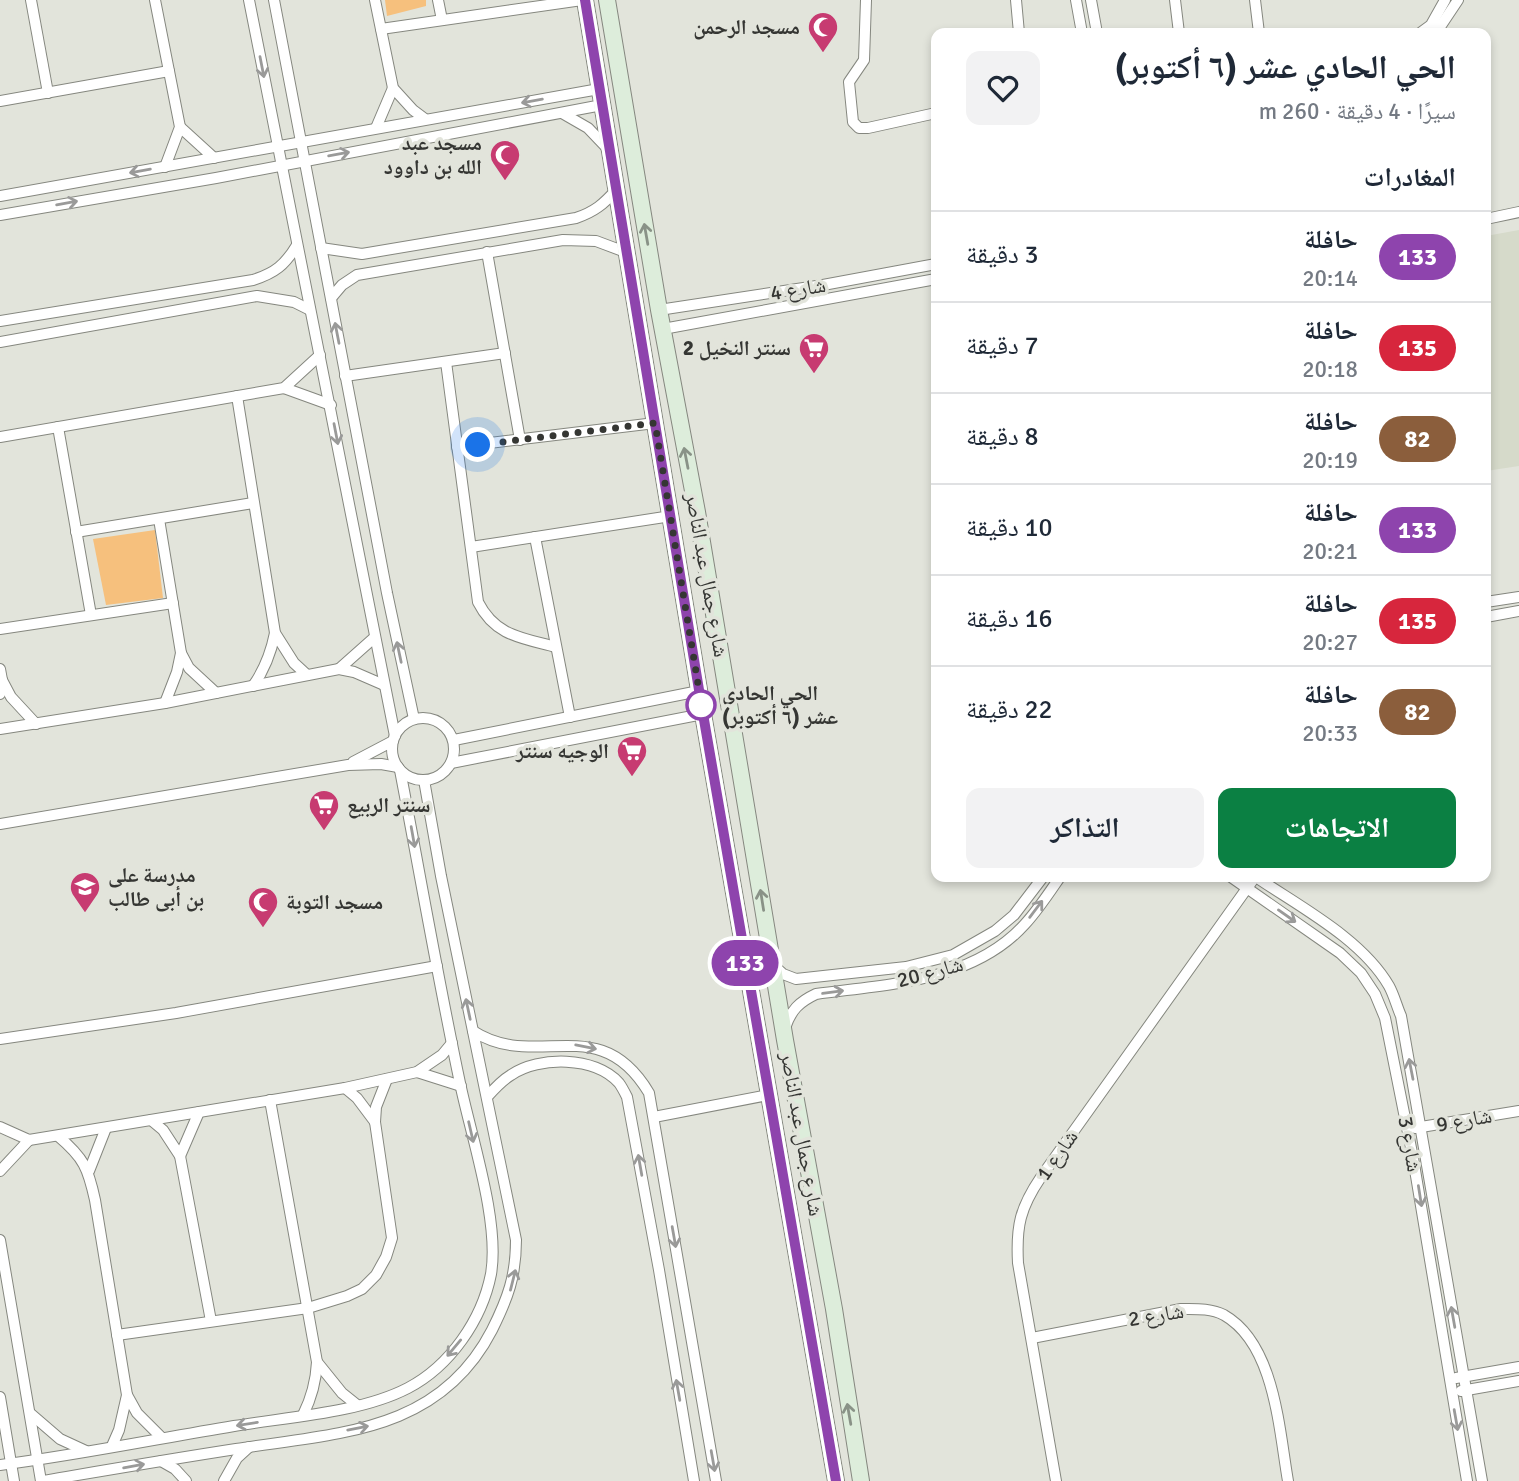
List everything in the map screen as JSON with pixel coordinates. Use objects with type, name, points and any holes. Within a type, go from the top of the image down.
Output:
[{"type":"main road","name":"شارع جمال عبد الناصر","points":[[584,0],[699,691],[836,1481]]},
{"type":"main road","name":"شارع جمال عبد الناصر","points":[[607,0],[659,310],[697,512],[861,1481]]},
{"type":"main road","points":[[803,1292],[817,1297],[830,1289]]},
{"type":"main road","points":[[813,1346],[817,1339],[825,1334],[838,1339]]},
{"type":"street","points":[[31,0],[48,93]]},
{"type":"street","points":[[155,0],[180,127],[165,167]]},
{"type":"street","points":[[249,0],[331,405],[394,738],[394,759],[407,776],[424,780],[435,778],[451,763],[454,740],[449,731],[434,719],[414,719],[406,723],[394,738],[348,765]]},
{"type":"street","points":[[274,0],[345,376],[414,719]]},
{"type":"street","points":[[375,0],[393,88],[402,100],[425,119]]},
{"type":"street","points":[[438,0],[442,20]]},
{"type":"street","points":[[381,29],[584,0]]},
{"type":"street","points":[[866,0],[864,60],[849,82],[853,122],[859,128],[868,128],[931,114]]},
{"type":"street","points":[[1016,0],[1019,28]]},
{"type":"street","points":[[1076,0],[1081,28]]},
{"type":"street","points":[[1091,0],[1096,28]]},
{"type":"street","points":[[1175,0],[1178,28]]},
{"type":"street","points":[[1255,0],[1258,28]]},
{"type":"street","points":[[1427,28],[1445,0]]},
{"type":"street","points":[[1439,28],[1458,0]]},
{"type":"street","points":[[0,101],[169,71]]},
{"type":"street","points":[[376,128],[393,88]]},
{"type":"street","points":[[0,215],[562,113],[601,97]]},
{"type":"street","points":[[0,196],[425,119],[601,97]]},
{"type":"street","points":[[562,113],[588,128],[609,150]]},
{"type":"street","points":[[180,127],[214,158]]},
{"type":"street","points":[[321,248],[362,254],[576,218],[605,203],[616,190]]},
{"type":"street","points":[[1491,218],[1519,212]]},
{"type":"street","points":[[576,218],[579,239]]},
{"type":"street","points":[[331,298],[342,285],[357,275],[487,252],[579,239],[596,241],[628,253]]},
{"type":"street","points":[[0,321],[253,280],[271,274],[287,262],[297,245]]},
{"type":"street","points":[[487,252],[520,440]]},
{"type":"street","name":"شارع 4","points":[[659,310],[823,285],[931,265]]},
{"type":"street","name":"شارع 4","points":[[663,329],[931,280]]},
{"type":"street","points":[[0,342],[257,296],[276,297],[310,310]]},
{"type":"street","points":[[345,376],[505,354]]},
{"type":"street","points":[[284,388],[320,355]]},
{"type":"street","points":[[446,362],[478,602],[485,616],[496,628],[511,635],[556,647]]},
{"type":"street","points":[[0,437],[284,388],[331,405]]},
{"type":"street","points":[[237,396],[275,633],[295,663],[307,675]]},
{"type":"street","points":[[457,447],[655,423]]},
{"type":"street","points":[[58,427],[91,615]]},
{"type":"street","points":[[76,533],[253,503]]},
{"type":"street","points":[[471,547],[671,516]]},
{"type":"street","points":[[159,519],[181,653],[189,668],[216,693]]},
{"type":"street","points":[[535,537],[570,717]]},
{"type":"street","points":[[1491,601],[1519,597]]},
{"type":"street","points":[[0,629],[173,603]]},
{"type":"street","points":[[1491,616],[1519,611]]},
{"type":"street","points":[[253,686],[264,670],[275,633]]},
{"type":"street","points":[[339,669],[374,636]]},
{"type":"street","points":[[165,703],[181,653]]},
{"type":"street","points":[[0,729],[165,703],[339,669],[354,672],[384,685]]},
{"type":"street","points":[[1,675],[11,697],[36,724]]},
{"type":"street","points":[[0,694],[1,675]]},
{"type":"street","points":[[454,740],[699,691]]},
{"type":"street","points":[[451,763],[703,714]]},
{"type":"street","points":[[0,824],[348,765],[381,764],[399,768]]},
{"type":"street","points":[[6,1464],[384,1399],[433,1371],[454,1351],[470,1327],[483,1301],[491,1274],[493,1245],[399,768]]},
{"type":"street","points":[[0,1240],[42,1481],[90,1477],[162,1461],[391,1421],[420,1407],[444,1390],[465,1370],[483,1347],[513,1284],[516,1240],[441,876],[424,780]]},
{"type":"street","name":"شارع 20","points":[[773,964],[783,974],[796,979],[930,963],[975,945],[996,931],[1014,915],[1039,882]]},
{"type":"street","name":"شارع 20","points":[[784,1030],[790,1013],[801,1001],[816,994],[934,976],[991,952],[1024,925],[1056,882]]},
{"type":"street","name":"شارع 3","points":[[1238,882],[1340,953],[1361,973],[1375,994],[1385,1018],[1408,1129],[1467,1481]]},
{"type":"street","name":"شارع 1","points":[[1056,1481],[1018,1263],[1017,1234],[1023,1208],[1038,1182],[1252,882]]},
{"type":"street","name":"شارع 3","points":[[1263,882],[1349,942],[1371,961],[1389,987],[1401,1016],[1482,1481]]},
{"type":"street","points":[[2,1042],[437,966]]},
{"type":"street","points":[[473,1031],[486,1040],[518,1047],[569,1044],[595,1048],[617,1057],[636,1072],[649,1093],[716,1481]]},
{"type":"street","points":[[0,1127],[29,1140],[345,1088],[417,1072],[437,1060],[452,1043]]},
{"type":"street","points":[[550,1063],[544,1054],[551,1045]]},
{"type":"street","points":[[487,1097],[512,1074],[530,1066],[566,1062],[587,1065],[604,1072],[619,1083],[627,1097],[694,1481]]},
{"type":"street","points":[[417,1072],[461,1086]]},
{"type":"street","points":[[117,1335],[308,1308],[362,1289],[376,1275],[392,1238],[375,1122],[376,1107],[387,1079]]},
{"type":"street","points":[[345,1088],[367,1109],[375,1122]]},
{"type":"street","points":[[653,1117],[768,1095]]},
{"type":"street","points":[[270,1100],[317,1362],[314,1390],[303,1415]]},
{"type":"street","name":"شارع 9","points":[[1408,1129],[1519,1111]]},
{"type":"street","points":[[180,1156],[199,1112]]},
{"type":"street","points":[[151,1121],[173,1142],[180,1156],[211,1321]]},
{"type":"street","points":[[89,1171],[106,1128]]},
{"type":"street","points":[[58,1136],[89,1171],[127,1395],[137,1413],[162,1438]]},
{"type":"street","points":[[0,1171],[29,1140]]},
{"type":"street","name":"شارع 2","points":[[1032,1338],[1181,1309],[1202,1308],[1223,1314],[1238,1326],[1251,1343],[1270,1378],[1288,1481]]},
{"type":"street","points":[[317,1362],[342,1393],[357,1405]]},
{"type":"street","points":[[1449,1380],[1519,1367]]},
{"type":"street","points":[[1451,1393],[1519,1381]]},
{"type":"street","points":[[112,1446],[119,1430],[127,1395]]},
{"type":"street","points":[[0,1404],[6,1464],[14,1481]]},
{"type":"street","points":[[31,1414],[61,1439],[86,1451]]},
{"type":"street","points":[[224,1481],[237,1458],[249,1447]]},
{"type":"street","points":[[162,1461],[175,1469],[186,1481]]},
{"type":"shaded area","points":[[385,0],[426,0],[426,6],[387,16]]},
{"type":"shaded area","points":[[1519,230],[1519,466],[1491,470],[1491,235]]},
{"type":"shaded area","points":[[155,530],[163,598],[106,605],[93,539]]},
{"type":"bus line","name":"133","points":[[585,0],[703,714],[836,1481]]},
{"type":"place","name":"مسجد الرحمن","points":[[823,54]]},
{"type":"place","name":"مسجد عبد الله بن داوود","points":[[505,182]]},
{"type":"place","name":"سنتر النخيل 2","points":[[814,375]]},
{"type":"place","name":"الحي الحادي عشر (٦ أكتوبر)","points":[[701,705]]},
{"type":"place","name":"الوجيه سنتر","points":[[632,778]]},
{"type":"place","name":"سنتر الربيع","points":[[324,832]]},
{"type":"place","name":"مدرسة على بن أبى طالب","points":[[85,914]]},
{"type":"place","name":"مسجد التوبة","points":[[263,929]]},
{"type":"route","points":[[478,445],[655,423],[703,714],[701,705]]}]
